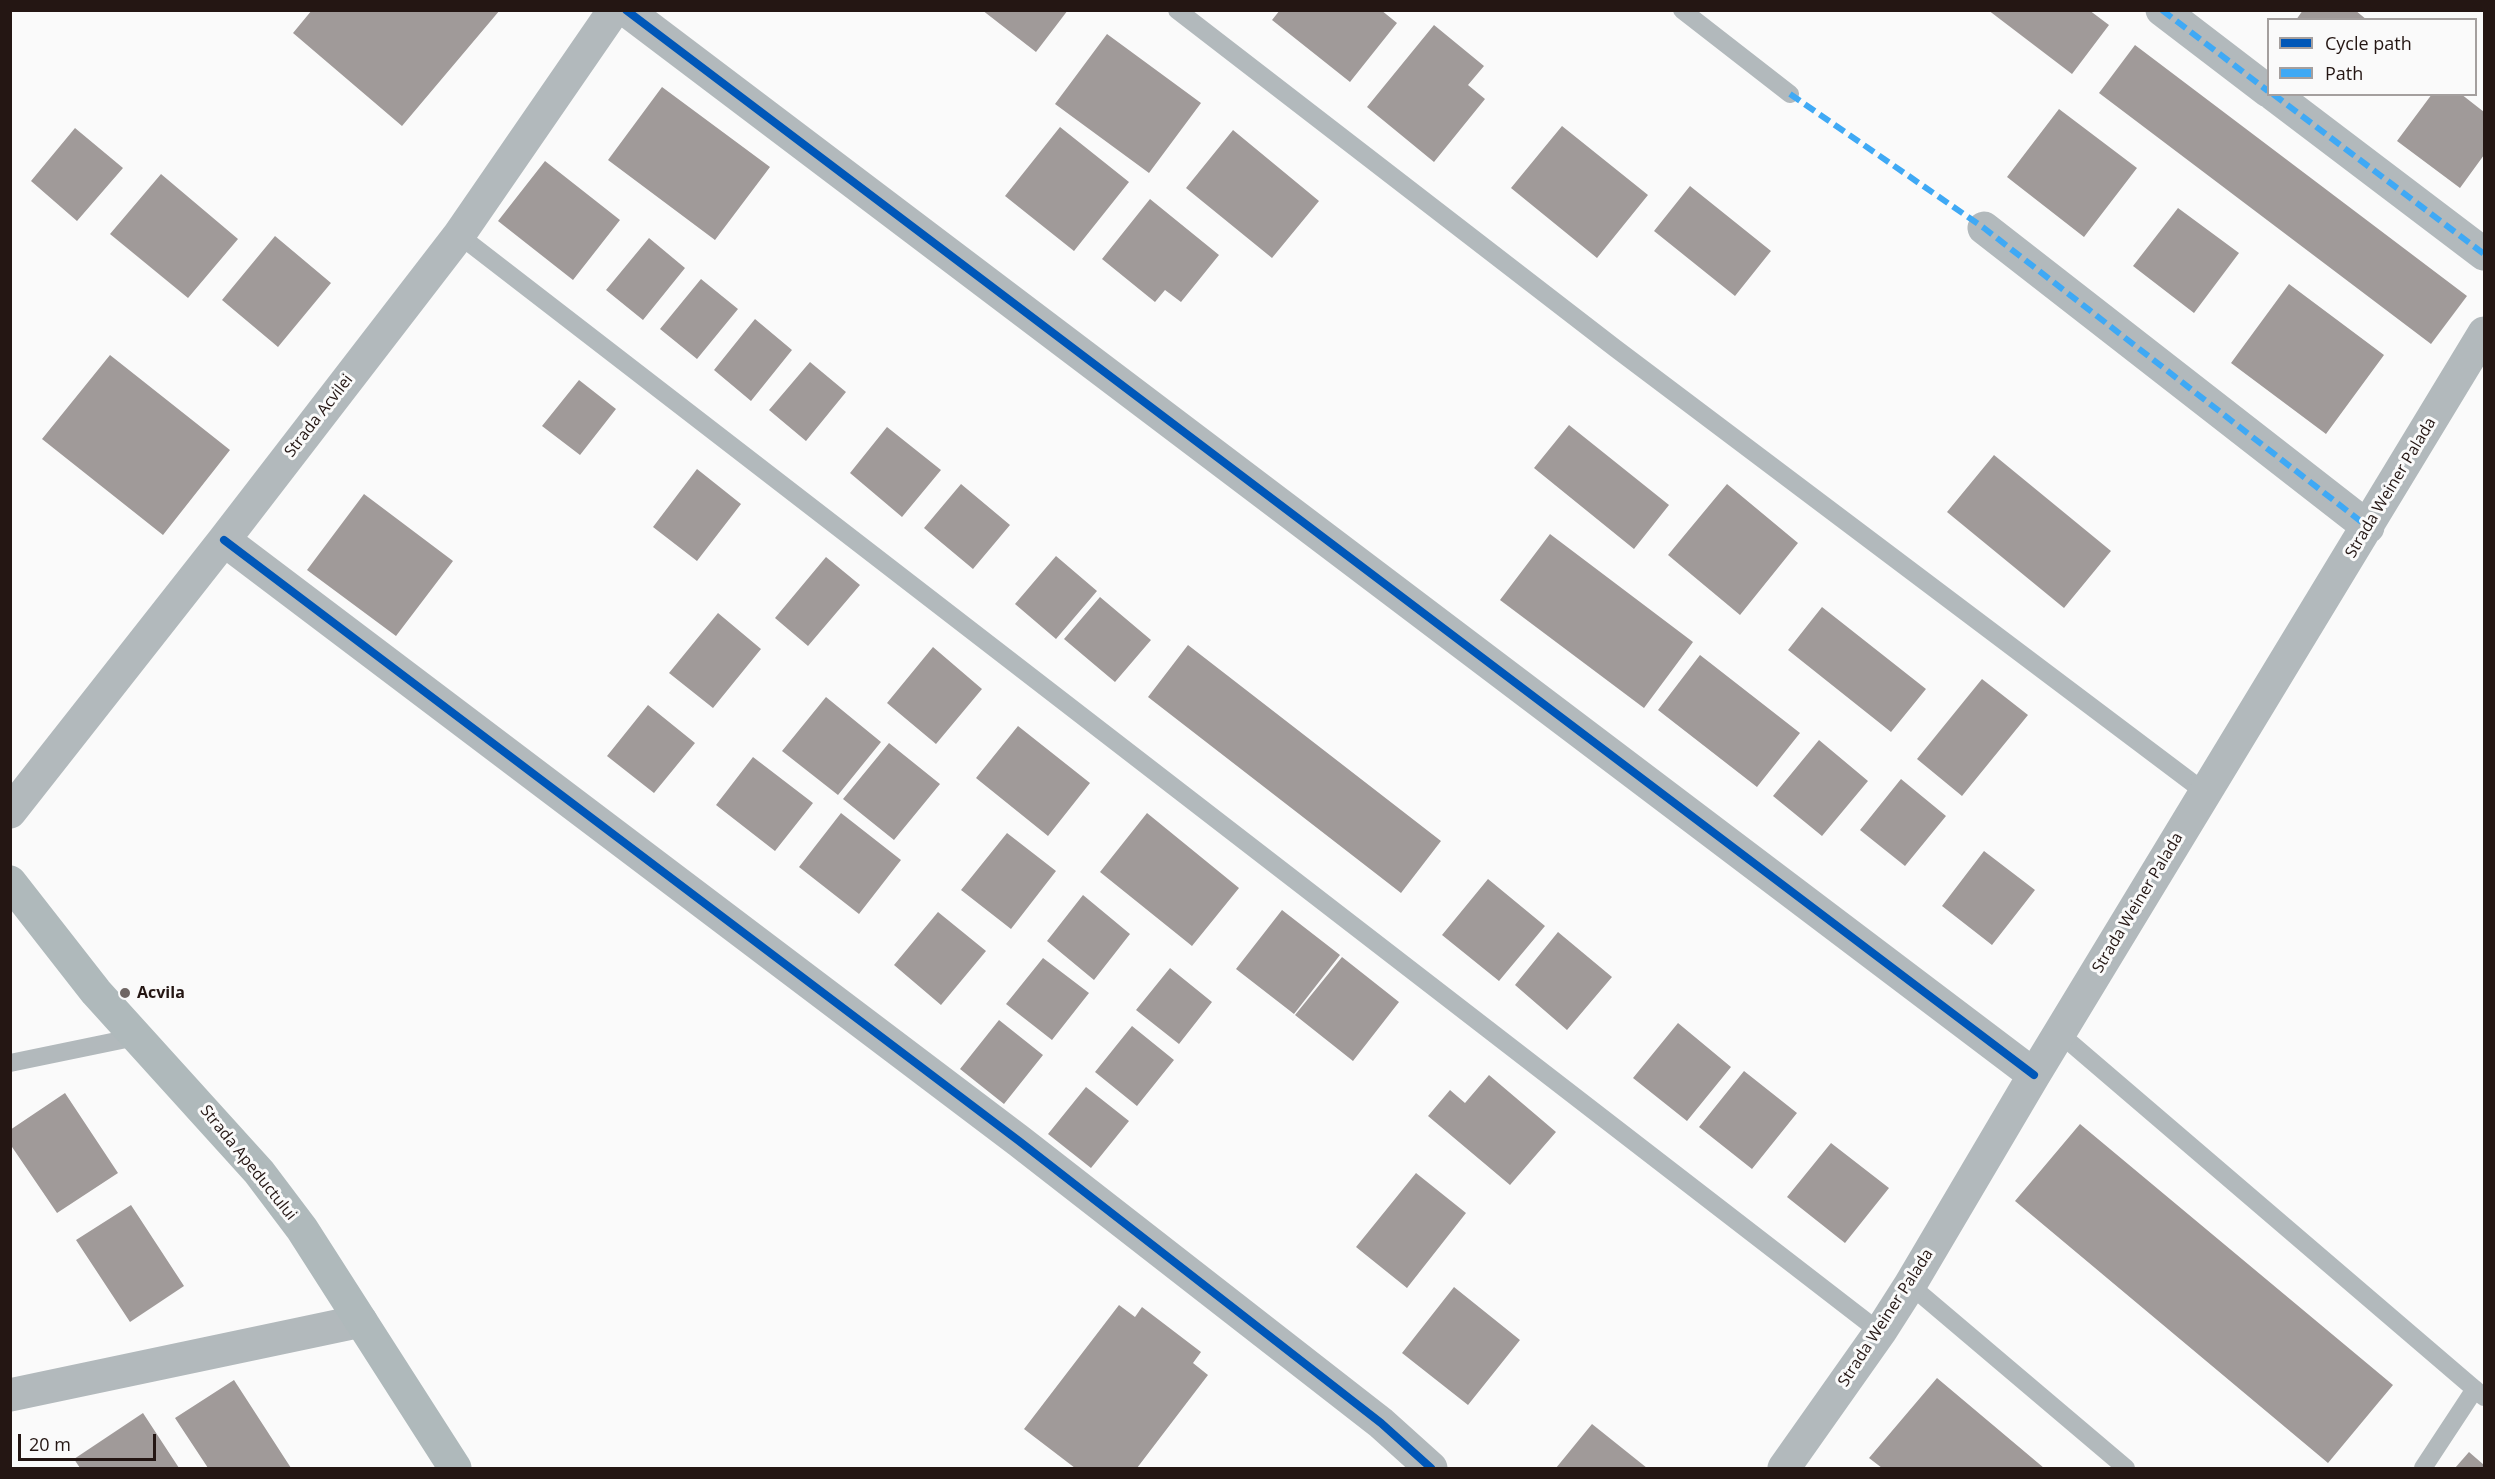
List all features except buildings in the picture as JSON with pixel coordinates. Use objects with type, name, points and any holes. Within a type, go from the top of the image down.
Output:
[{"type":"street","name":"Strada Acvilei","points":[[10,812],[224,540],[459,235],[614,10]]},
{"type":"street","points":[[626,10],[2034,1075]]},
{"type":"street","points":[[2162,10],[2267,90]]},
{"type":"street","points":[[2276,96],[2484,254]]},
{"type":"street","points":[[1984,228],[2368,527]]},
{"type":"street","name":"Strada Weiner Palada","points":[[1784,1468],[1880,1332],[1910,1285],[2059,1033],[2481,346]]},
{"type":"street","points":[[224,540],[1019,1141],[1381,1423],[1431,1468]]},
{"type":"street","name":"Strada Apeductului","points":[[10,882],[58,945],[136,1037],[208,1113],[259,1172],[302,1229],[455,1468]]},
{"type":"street","points":[[10,1395],[361,1321]]},
{"type":"lane","points":[[1177,10],[1624,356],[2206,793]]},
{"type":"lane","points":[[1682,10],[1790,94]]},
{"type":"lane","points":[[459,235],[1880,1332]]},
{"type":"lane","points":[[2059,1033],[2480,1393],[2423,1468]]},
{"type":"lane","points":[[10,1063],[136,1037]]},
{"type":"lane","points":[[1910,1285],[2126,1468]]},
{"type":"marked path","points":[[2162,10],[2267,90]]},
{"type":"marked path","points":[[1790,94],[1984,228],[2368,527]]},
{"type":"marked path","points":[[2276,96],[2484,254]]},
{"type":"cycle path","points":[[626,10],[2034,1075]]},
{"type":"cycle path","points":[[224,540],[1019,1141],[1381,1423],[1431,1468]]},
{"type":"place","name":"Acvila","points":[[125,993]]}]
